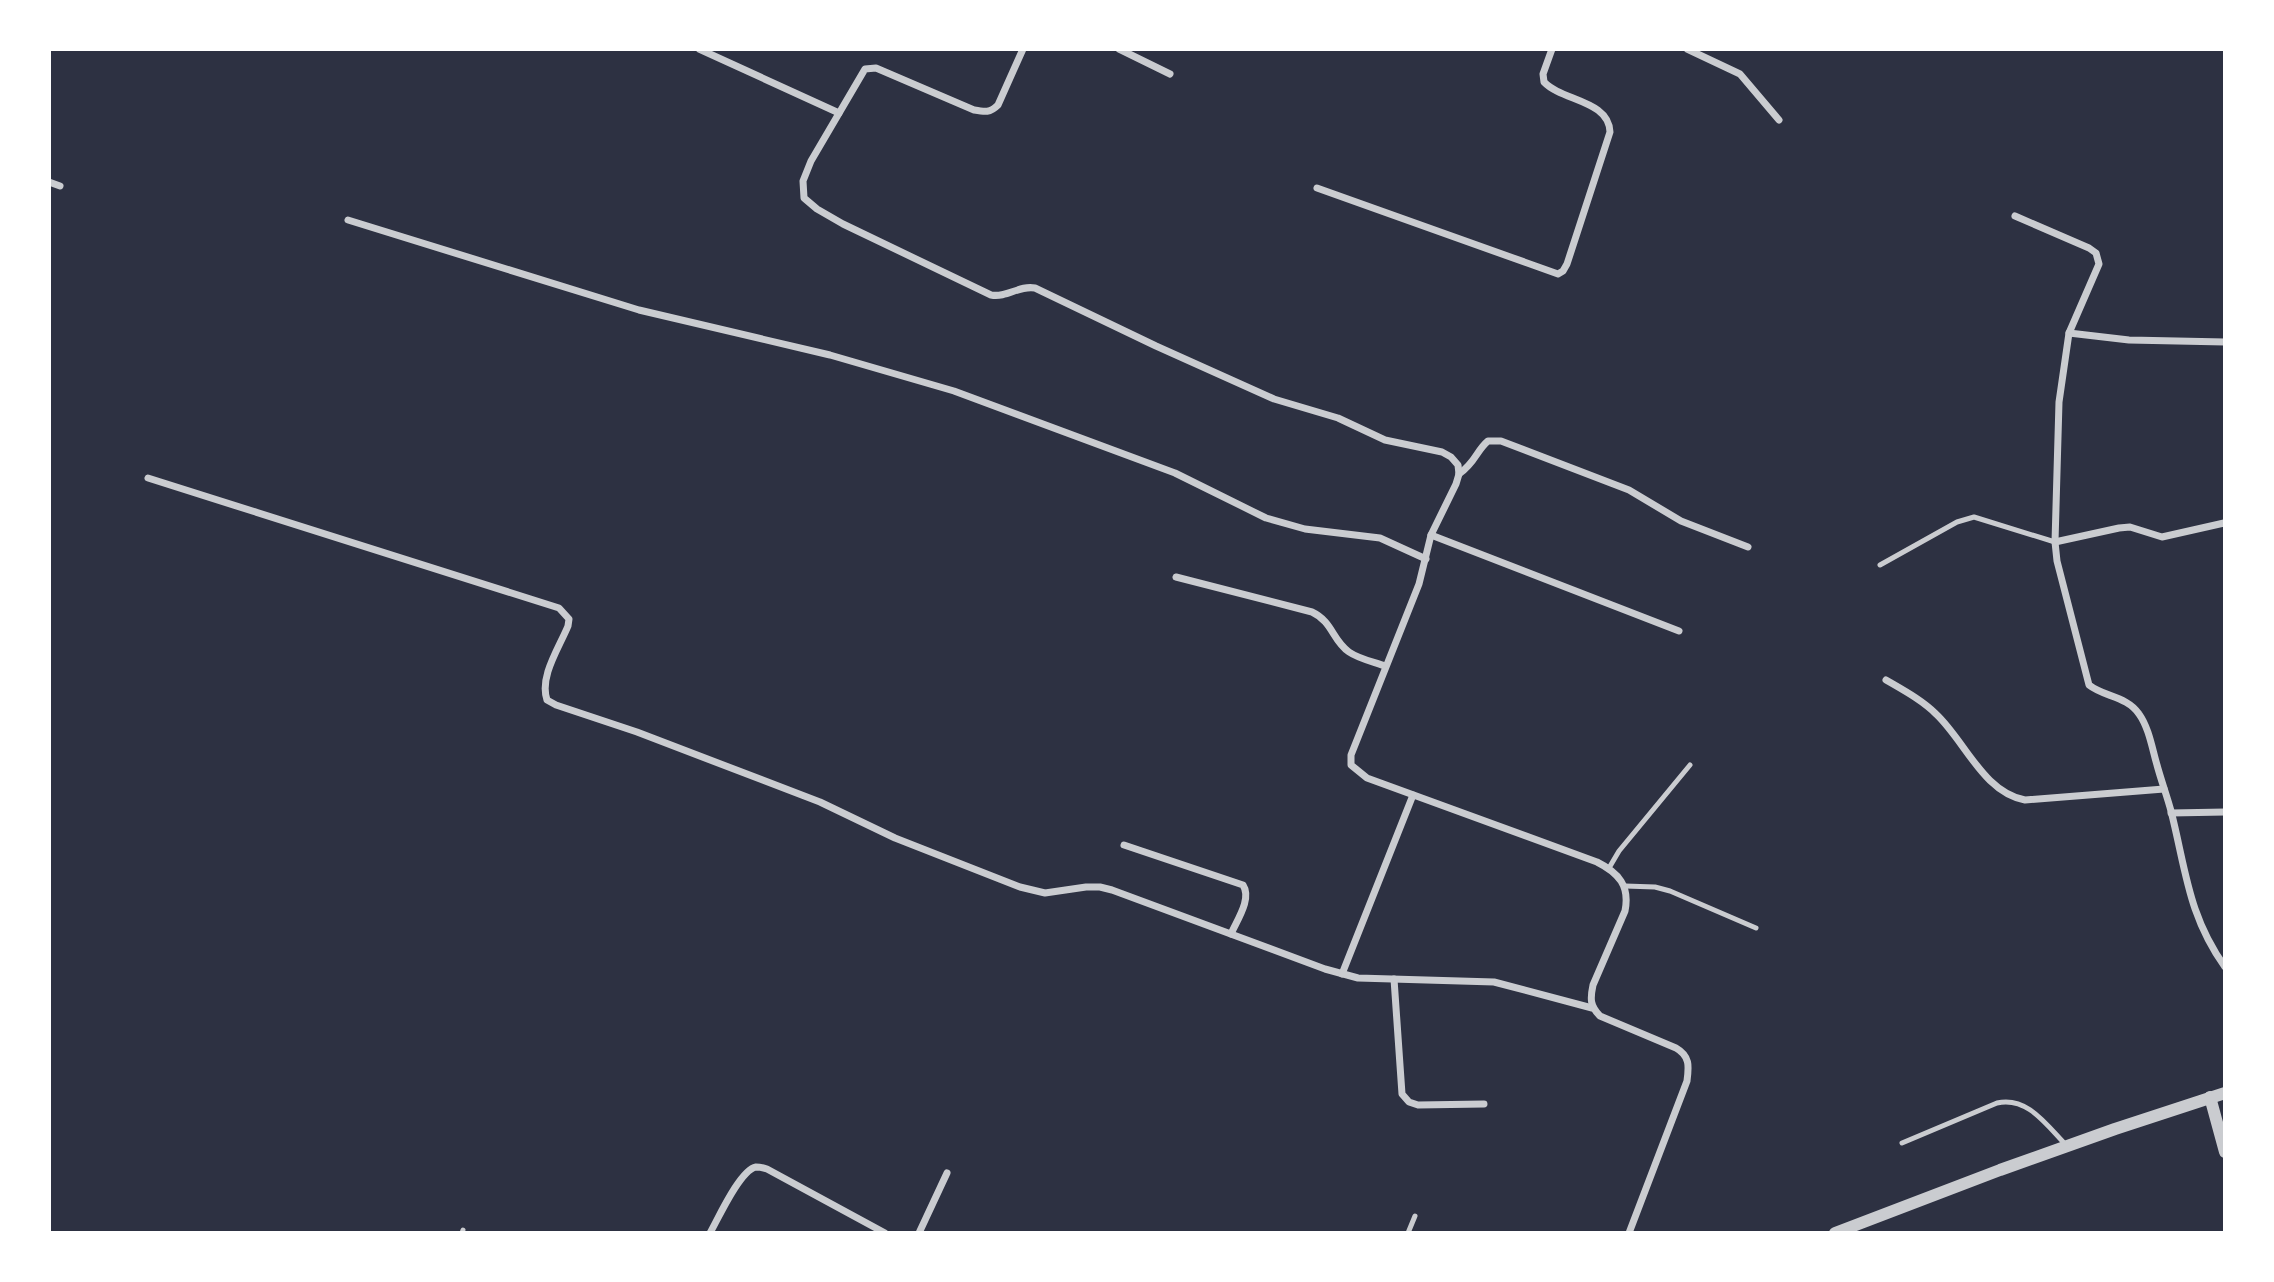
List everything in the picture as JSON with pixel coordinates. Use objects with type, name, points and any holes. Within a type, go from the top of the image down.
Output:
[{"type":"street","points":[[699,49],[839,113]]},
{"type":"street","points":[[1023,49],[998,105],[986,112],[869,67],[860,75],[811,160],[803,181],[804,198],[817,209],[991,295],[998,296],[1027,286],[1035,288],[1274,399],[1338,418],[1385,440],[1442,453],[1451,457],[1458,465],[1459,474]]},
{"type":"street","points":[[1119,49],[1170,74]]},
{"type":"street","points":[[1317,188],[1558,274],[1567,264],[1609,132],[1609,122],[1599,110],[1556,91],[1544,82],[1543,74],[1552,49]]},
{"type":"street","points":[[1687,49],[1740,74],[1779,120]]},
{"type":"street","points":[[49,183],[60,186]]},
{"type":"street","points":[[2015,216],[2089,248],[2099,258],[2097,270],[2069,333],[2059,402],[2055,542],[2057,561],[2089,685],[2096,691],[2122,699],[2138,713],[2144,724],[2171,813],[2180,861],[2195,914],[2210,946],[2225,967]]},
{"type":"street","points":[[348,220],[639,310],[830,355],[954,390],[1175,472],[1266,518],[1305,529],[1380,538],[1426,559]]},
{"type":"street","points":[[2069,333],[2129,340],[2225,342]]},
{"type":"street","points":[[1592,1008],[1593,985],[1625,911],[1625,886],[1619,876],[1609,868],[1367,778],[1351,765],[1351,755],[1415,595],[1431,535],[1459,474],[1474,463],[1488,441],[1501,441],[1629,490],[1681,521],[1748,547]]},
{"type":"street","points":[[148,478],[559,608],[569,619],[546,680],[544,691],[547,700],[820,802],[895,838],[1020,887],[1045,893],[1100,887],[1358,978],[1494,982],[1592,1008],[1600,1016],[1676,1048],[1684,1053],[1690,1064],[1687,1081],[1629,1233]]},
{"type":"street","points":[[2055,542],[2130,527],[2162,537],[2224,523]]},
{"type":"street","points":[[1431,535],[1679,631]]},
{"type":"street","points":[[1176,577],[1312,612],[1328,622],[1349,652],[1385,666]]},
{"type":"street","points":[[1886,680],[1936,714],[1997,788],[2015,798],[2025,800],[2164,789]]},
{"type":"street","points":[[1342,974],[1413,795]]},
{"type":"street","points":[[2171,813],[2225,812]]},
{"type":"street","points":[[1124,845],[1243,885],[1247,890],[1247,898],[1231,934]]},
{"type":"street","points":[[1394,979],[1402,1094],[1409,1102],[1418,1105],[1484,1104]]},
{"type":"street","points":[[1835,1233],[2067,1146],[2225,1093]]},
{"type":"street","points":[[2210,1097],[2225,1152]]},
{"type":"street","points":[[710,1233],[740,1181],[748,1171],[757,1167],[767,1169],[885,1233]]},
{"type":"street","points":[[919,1233],[947,1172]]},
{"type":"lane","points":[[1880,565],[1957,522],[1974,517],[2055,542]]},
{"type":"lane","points":[[1609,868],[1619,851],[1690,765]]},
{"type":"lane","points":[[1625,886],[1655,887],[1670,891],[1756,928]]},
{"type":"lane","points":[[1902,1143],[1997,1102],[2008,1100],[2026,1106],[2067,1146]]},
{"type":"lane","points":[[1408,1233],[1415,1216]]}]
